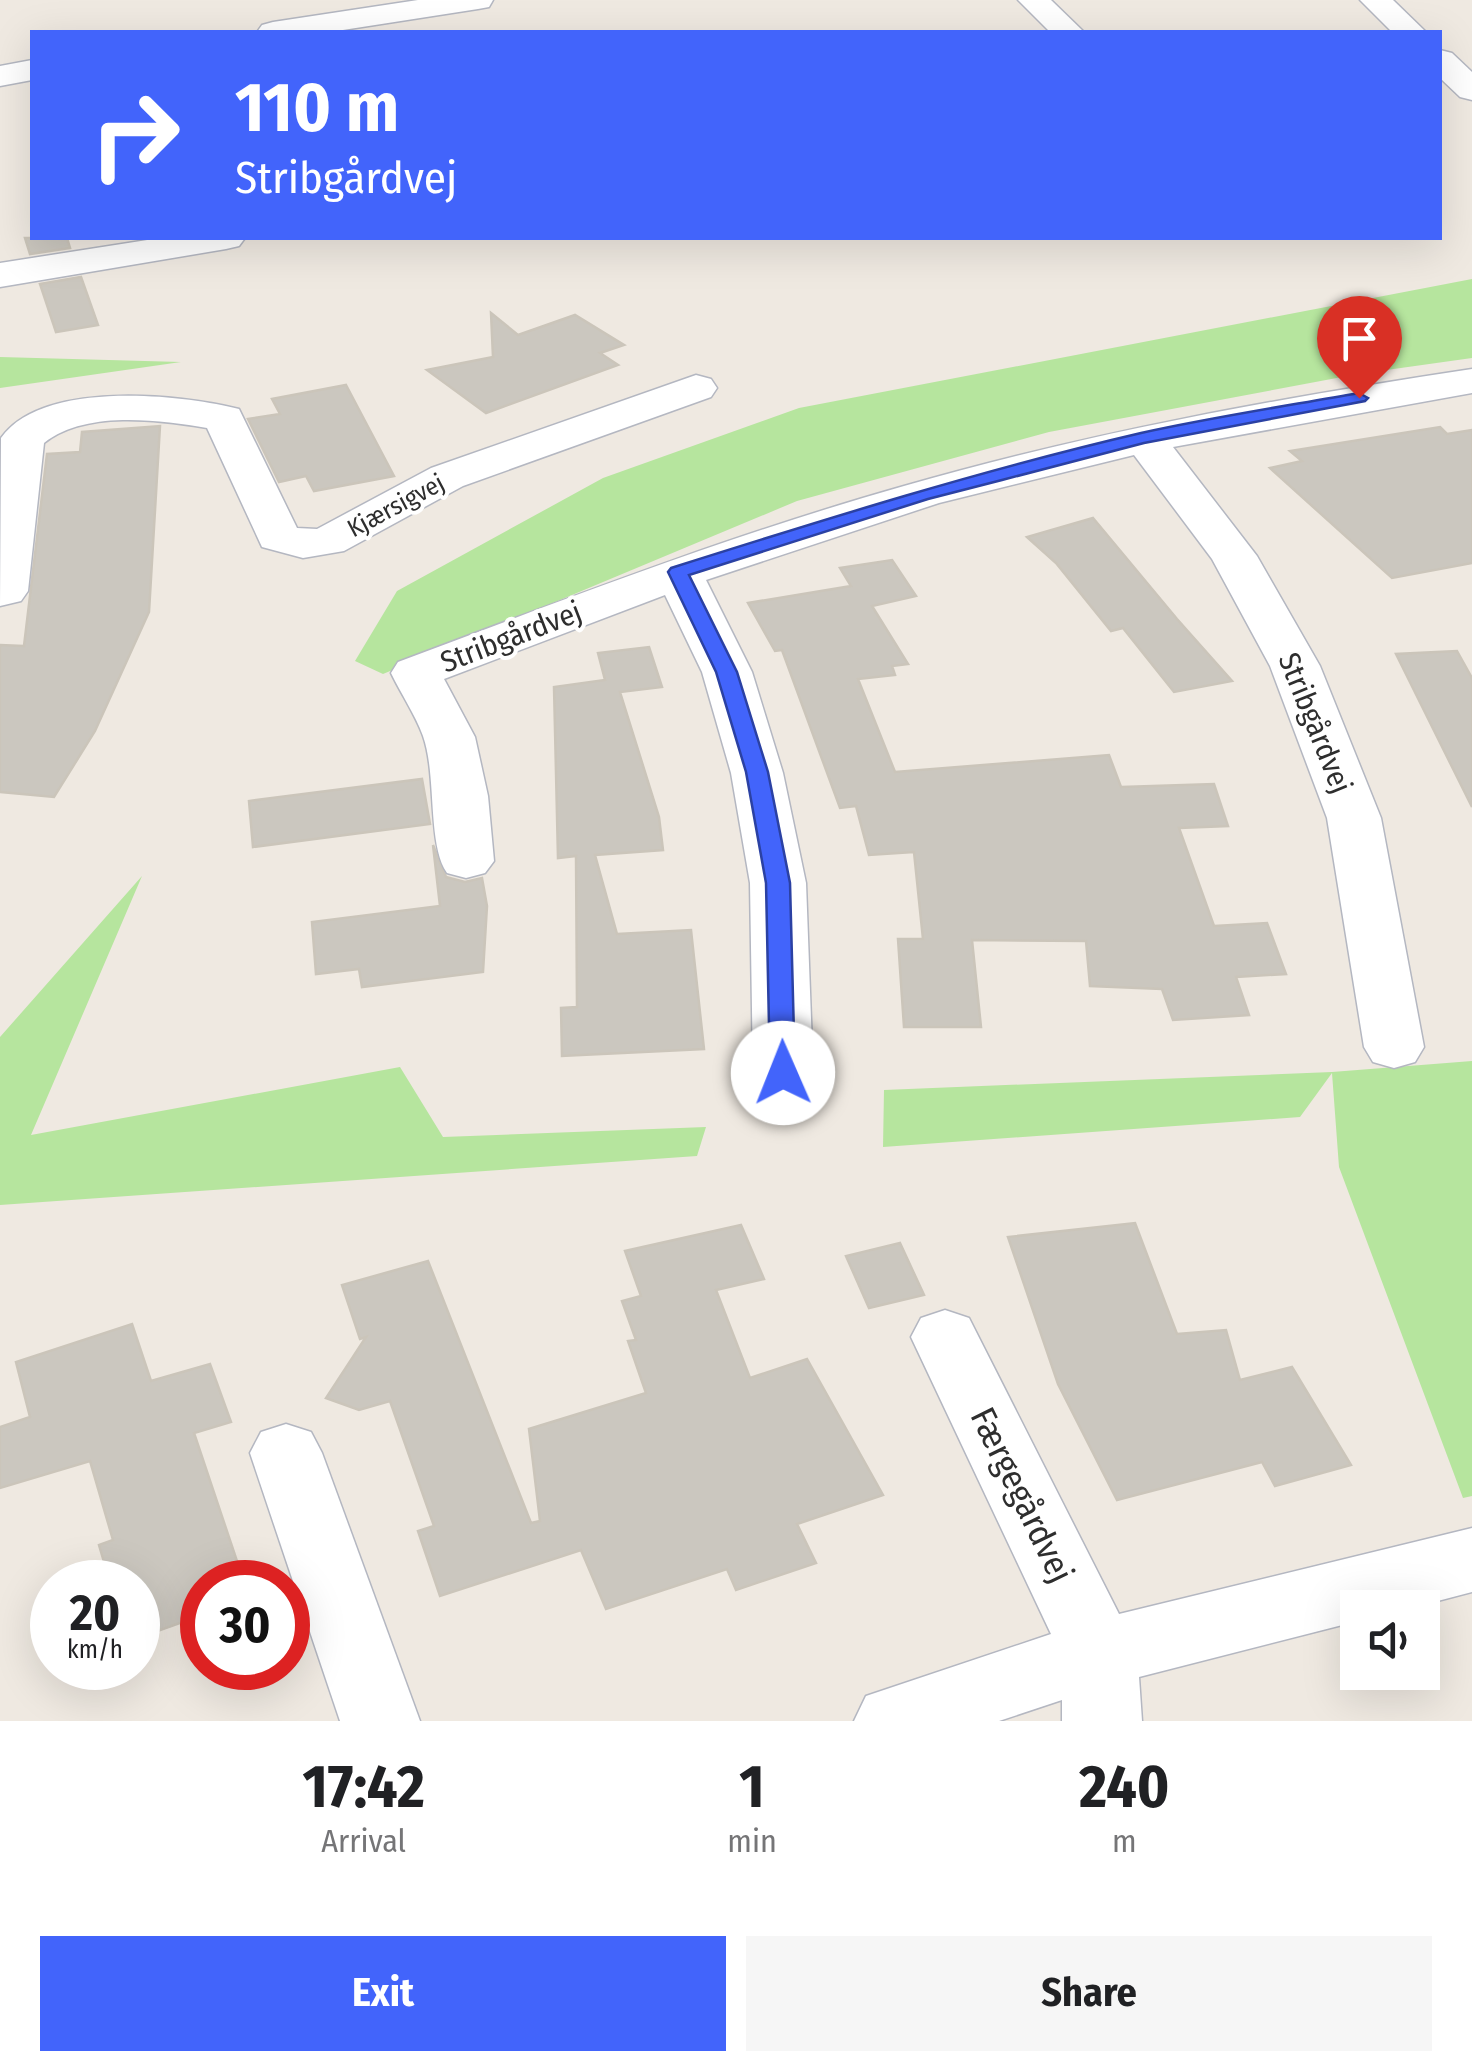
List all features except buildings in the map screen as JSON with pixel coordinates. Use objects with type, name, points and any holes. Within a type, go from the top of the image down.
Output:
[{"type":"street","points":[[285,30],[478,0]]},
{"type":"street","points":[[1033,0],[1066,30]]},
{"type":"street","points":[[1376,0],[1408,30]]},
{"type":"street","points":[[1442,62],[1472,90]]},
{"type":"street","points":[[0,76],[30,70]]},
{"type":"street","points":[[0,275],[214,240]]},
{"type":"street","name":"Stribgårdvej","points":[[466,860],[461,796],[449,736],[416,673],[678,572],[922,495],[1143,438],[1472,380]]},
{"type":"street","name":"Kjærsigvej","points":[[1,594],[23,438],[36,424],[87,413],[158,409],[224,418],[278,537],[303,544],[328,542],[447,477],[696,388]]},
{"type":"street","name":"Stribgårdvej","points":[[1143,438],[1234,556],[1296,666],[1354,818],[1394,1047]]},
{"type":"street","points":[[678,572],[727,672],[757,772],[778,883],[783,1073]]},
{"type":"street","name":"Færgegårdvej","points":[[945,1337],[1100,1687]]},
{"type":"street","points":[[286,1453],[380,1721]]},
{"type":"street","points":[[894,1721],[1100,1687],[1472,1560]]},
{"type":"green space","points":[[1472,279],[1472,358],[1358,374],[1049,432],[797,501],[383,674],[355,661],[397,591],[603,478],[799,408]]},
{"type":"green space","points":[[0,357],[181,362],[0,388]]},
{"type":"green space","points":[[142,876],[31,1135],[400,1067],[443,1137],[706,1127],[697,1156],[0,1205],[0,1037]]},
{"type":"green space","points":[[1472,1061],[1472,1496],[1463,1498],[1339,1167],[1332,1073],[1300,1117],[883,1147],[884,1090],[1332,1072]]},
{"type":"route","points":[[783,1073],[778,883],[757,772],[727,672],[678,572],[922,495],[1143,438],[1359,398]]}]
